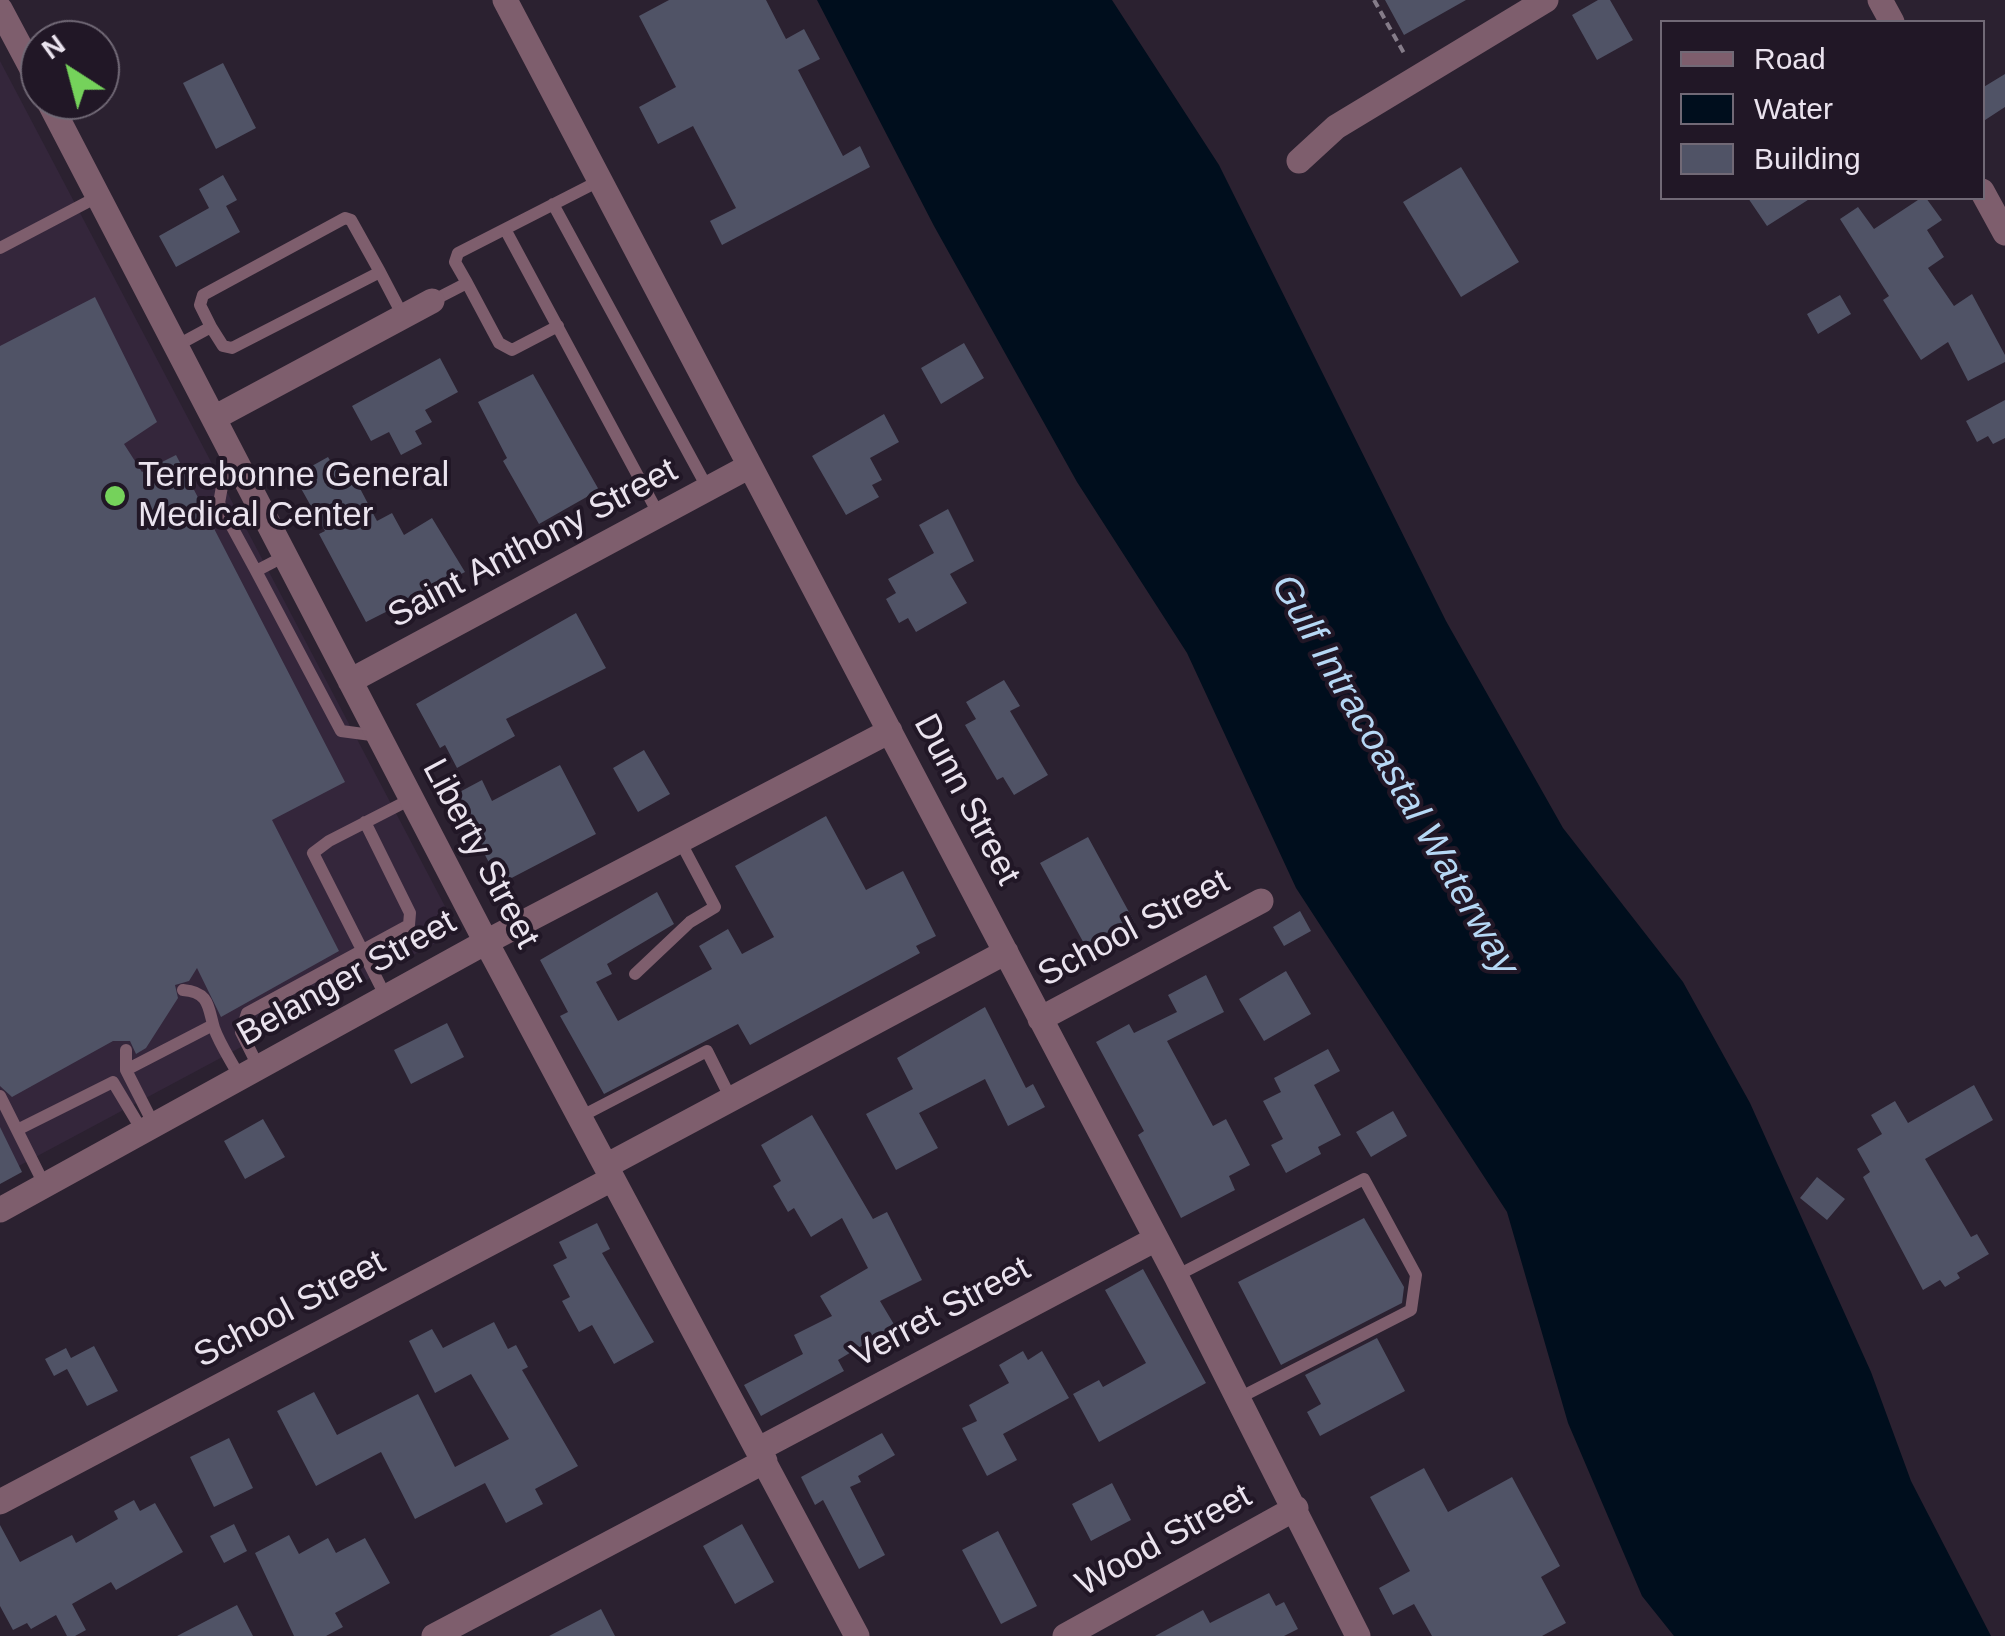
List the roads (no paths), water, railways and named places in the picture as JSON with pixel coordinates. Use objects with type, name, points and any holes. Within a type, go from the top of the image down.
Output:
[{"type":"street","name":"Dunn Street","points":[[506,0],[1176,1276],[1358,1636]]},
{"type":"street","points":[[1299,160],[1336,127],[1546,0]]},
{"type":"street","points":[[6,9],[20,40]]},
{"type":"street","name":"Liberty Street","points":[[58,120],[486,942],[857,1636]]},
{"type":"street","points":[[1985,197],[2005,234]]},
{"type":"street","points":[[214,418],[432,301]]},
{"type":"street","name":"Saint Anthony Street","points":[[350,681],[748,467]]},
{"type":"street","name":"Belanger Street","points":[[0,1210],[486,942],[890,731]]},
{"type":"street","name":"School Street","points":[[1040,1020],[1261,901]]},
{"type":"street","name":"School Street","points":[[0,1502],[609,1173],[731,1100],[1006,952]]},
{"type":"street","name":"Verret Street","points":[[434,1636],[1156,1239]]},
{"type":"street","name":"Wood Street","points":[[1065,1636],[1296,1508]]},
{"type":"lane","points":[[558,326],[518,349],[505,348],[456,262],[458,254],[600,180]]},
{"type":"lane","points":[[0,248],[98,196]]},
{"type":"lane","points":[[553,204],[708,489]]},
{"type":"lane","points":[[380,272],[232,348],[223,346],[200,305],[203,295],[340,220],[351,220],[380,272],[403,316]]},
{"type":"lane","points":[[505,229],[659,515]]},
{"type":"lane","points":[[432,301],[467,283]]},
{"type":"lane","points":[[176,346],[211,326]]},
{"type":"lane","points":[[229,448],[219,503],[341,731],[378,736]]},
{"type":"lane","points":[[256,571],[285,556]]},
{"type":"lane","points":[[386,997],[314,853],[411,799]]},
{"type":"lane","points":[[249,1073],[241,1032],[247,1013],[402,930],[412,919],[365,822]]},
{"type":"lane","points":[[635,974],[690,922],[715,907],[680,841]]},
{"type":"lane","points":[[183,990],[201,995],[210,1005],[213,1025],[249,1073]]},
{"type":"lane","points":[[126,1070],[213,1025]]},
{"type":"lane","points":[[126,1050],[126,1070],[149,1128]]},
{"type":"lane","points":[[580,1117],[707,1051],[731,1100]]},
{"type":"lane","points":[[17,1130],[113,1082],[149,1128]]},
{"type":"lane","points":[[0,1096],[44,1186]]},
{"type":"lane","points":[[1176,1276],[1364,1179],[1416,1276],[1412,1310],[1239,1398]]},
{"type":"water","name":"Gulf Intracoastal Waterway","points":[[817,0],[1112,0],[1219,165],[1446,621],[1563,828],[1683,982],[1750,1103],[1871,1372],[1911,1481],[1991,1636],[1674,1636],[1642,1596],[1568,1423],[1507,1212],[1296,888],[1187,653],[1077,482],[934,226]]},
{"type":"place","name":"Terrebonne General Medical Center","points":[[115,496]]}]
